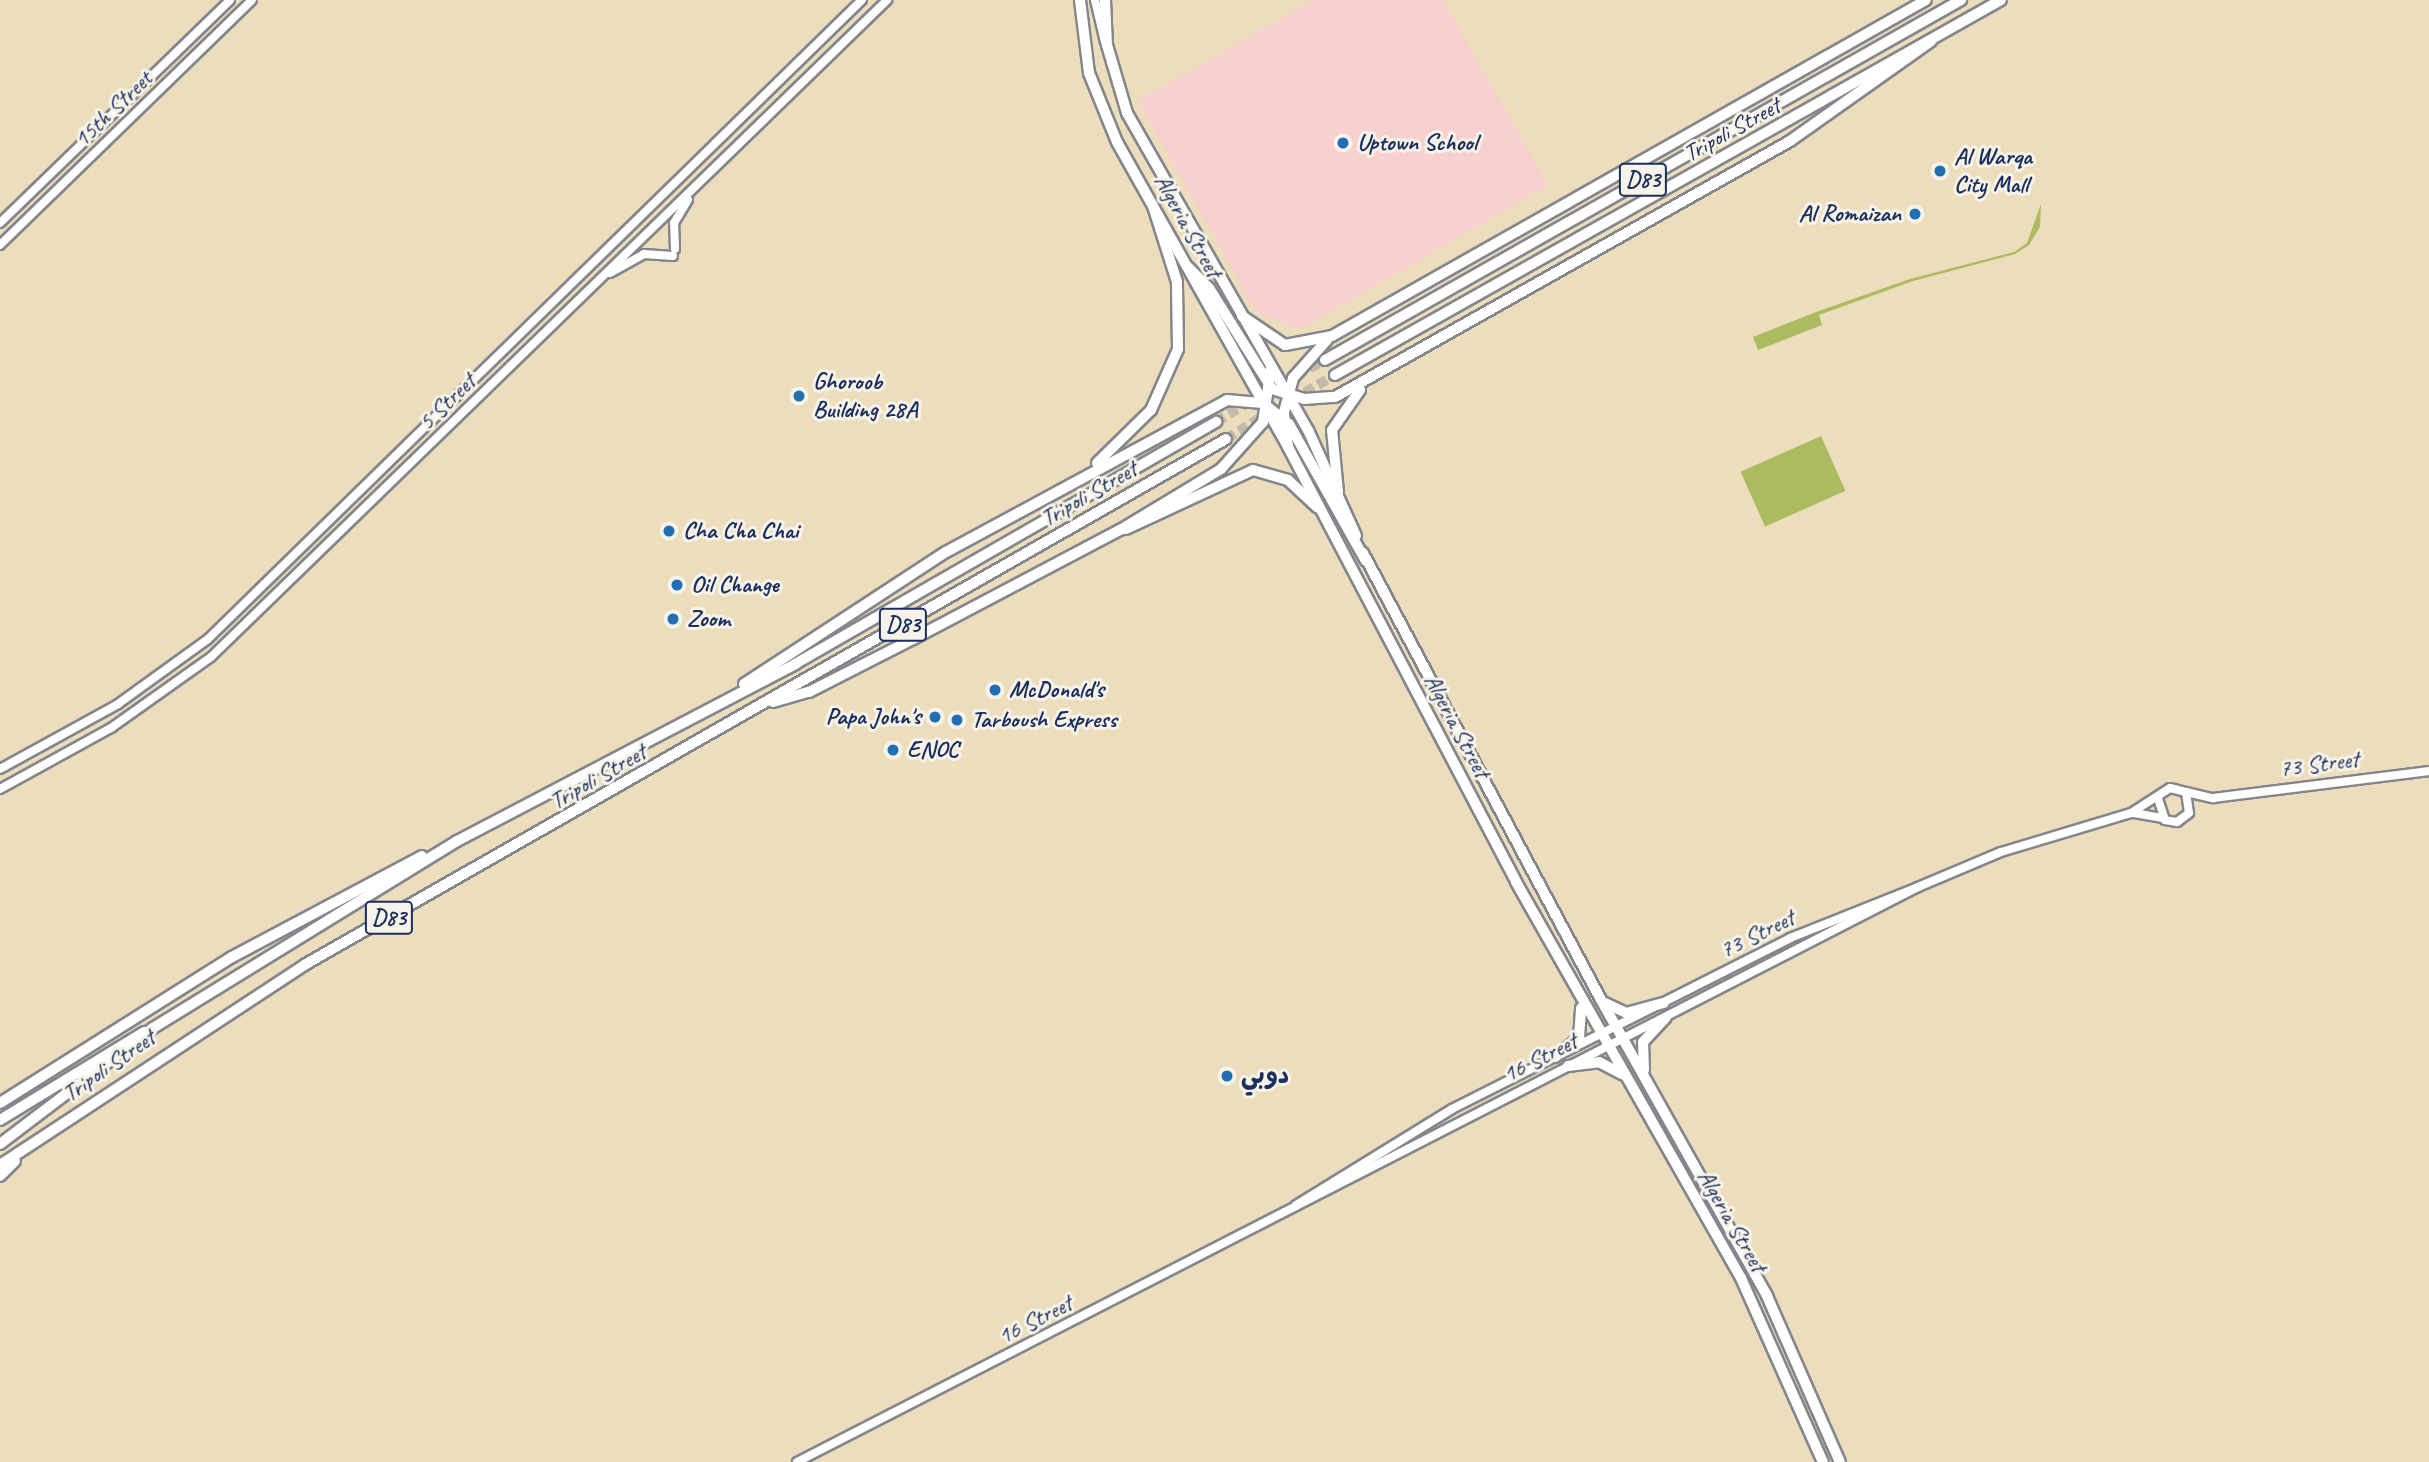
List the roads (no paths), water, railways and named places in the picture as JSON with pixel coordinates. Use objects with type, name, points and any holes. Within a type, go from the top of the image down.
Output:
[{"type":"highway","points":[[1288,447],[1284,418],[1287,395],[1301,366],[1332,336],[1926,0]]},
{"type":"highway","name":"Tripoli Street","points":[[1325,360],[1961,0]]},
{"type":"highway","name":"Tripoli Street","points":[[1335,375],[2001,0]]},
{"type":"highway","points":[[1188,267],[1209,288],[1272,389],[1287,395],[1327,398],[1367,383],[1790,141],[1931,41]]},
{"type":"highway","points":[[1079,479],[1139,425],[1175,362],[1179,294],[1153,206]]},
{"type":"highway","points":[[1242,316],[1285,345],[1332,336]]},
{"type":"highway","points":[[1120,530],[1228,464],[1267,407],[1272,389],[1271,368]]},
{"type":"highway","points":[[1338,492],[1334,424],[1367,383]]},
{"type":"highway","points":[[735,694],[772,660],[879,592],[1220,402],[1267,407],[1284,418],[1366,561]]},
{"type":"highway","name":"Tripoli Street","points":[[0,1144],[153,1028],[457,841],[735,694],[1216,422]]},
{"type":"highway","name":"Tripoli Street","points":[[0,1165],[306,964],[1226,439]]},
{"type":"highway","points":[[767,702],[809,692],[1120,530],[1253,470],[1287,481],[1317,507]]},
{"type":"highway","points":[[0,1103],[232,957],[362,885],[457,841]]},
{"type":"highway","points":[[0,1120],[153,1028]]},
{"type":"highway","points":[[0,1176],[23,1152]]},
{"type":"main road","name":"Algeria Street","points":[[1080,0],[1096,95],[1153,206],[1267,407],[1317,507],[1577,993],[1755,1306],[1824,1462]]},
{"type":"main road","name":"Algeria Street","points":[[1105,0],[1107,45],[1145,149],[1287,395],[1338,492],[1366,561],[1600,999],[1784,1328],[1840,1462]]},
{"type":"main road","points":[[1555,1057],[1582,1032],[1577,993]]},
{"type":"main road","points":[[1600,999],[1626,1013],[1664,1003]]},
{"type":"main road","points":[[1646,1078],[1643,1042],[1665,1018]]},
{"type":"main road","points":[[1568,1066],[1599,1062],[1625,1076]]},
{"type":"street","name":"15th Street","points":[[0,223],[230,0]]},
{"type":"street","name":"15th Street","points":[[0,245],[252,0]]},
{"type":"street","name":"5 Street","points":[[0,769],[118,704],[216,631],[862,0]]},
{"type":"street","name":"5 Street","points":[[0,789],[88,741],[211,657],[887,0]]},
{"type":"street","points":[[1095,0],[1107,45]]},
{"type":"street","points":[[607,274],[644,254],[674,252],[676,216],[702,182]]},
{"type":"street","points":[[88,741],[86,729],[118,704]]},
{"type":"street","name":"73 Street","points":[[2191,809],[2213,798],[2429,771]]},
{"type":"street","points":[[2170,788],[2186,792],[2191,809],[2177,822],[2162,818],[2158,798],[2170,788]]},
{"type":"street","name":"73 Street","points":[[2186,792],[2213,798]]},
{"type":"street","name":"73 Street","points":[[1617,1028],[1790,937],[2001,852],[2131,813],[2158,798]]},
{"type":"street","name":"73 Street","points":[[2131,813],[2162,818]]},
{"type":"street","name":"73 Street","points":[[1624,1039],[1918,887]]},
{"type":"street","name":"16 Street","points":[[1289,1211],[1426,1123],[1617,1028]]},
{"type":"street","name":"16 Street","points":[[797,1462],[1624,1039]]},
{"type":"tunnel","points":[[1296,375],[1325,360]]},
{"type":"tunnel","points":[[1292,400],[1335,375]]},
{"type":"tunnel","points":[[1216,422],[1252,400]]},
{"type":"tunnel","points":[[1226,439],[1268,413]]},
{"type":"place","name":"Uptown School","points":[[1343,143]]},
{"type":"place","name":"Al Warqa City Mall","points":[[1940,171]]},
{"type":"place","name":"Al Romaizan","points":[[1915,214]]},
{"type":"place","name":"Ghoroob Building 28A","points":[[799,396]]},
{"type":"place","name":"Cha Cha Chai","points":[[669,531]]},
{"type":"place","name":"Oil Change","points":[[677,585]]},
{"type":"place","name":"Zoom","points":[[673,619]]},
{"type":"place","name":"McDonald's","points":[[995,690]]},
{"type":"place","name":"Papa John's","points":[[935,717]]},
{"type":"place","name":"Tarboush Express","points":[[957,720]]},
{"type":"place","name":"ENOC","points":[[893,750]]},
{"type":"place","name":"دوبي","points":[[1227,1076]]}]
